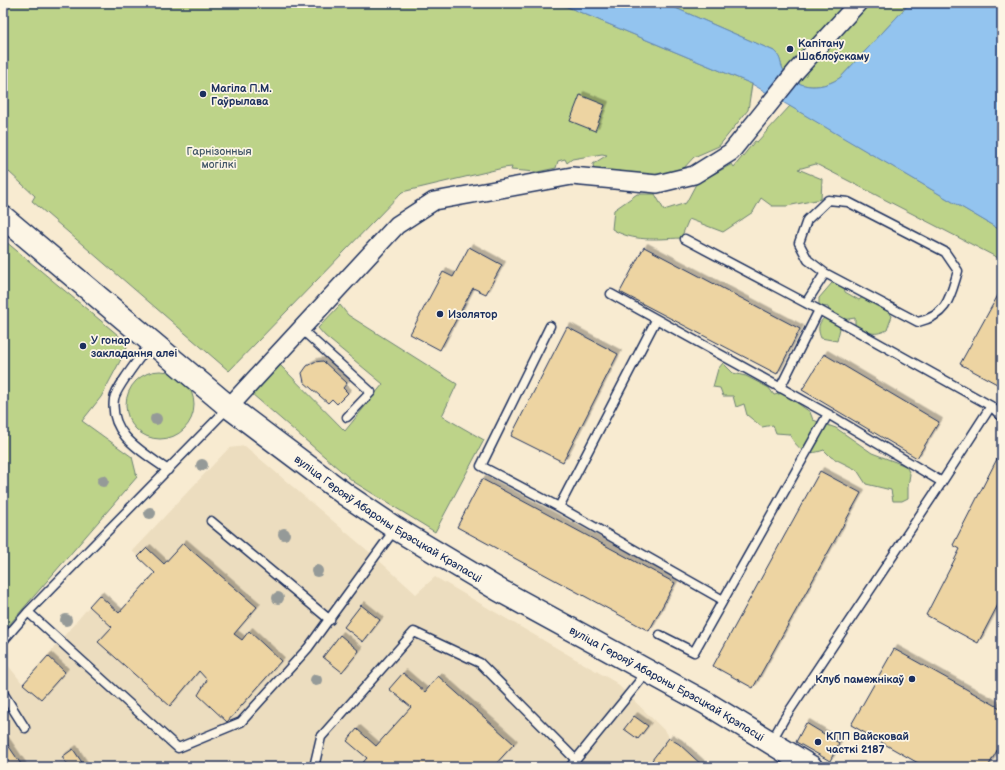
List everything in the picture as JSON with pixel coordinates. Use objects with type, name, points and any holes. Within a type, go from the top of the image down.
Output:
[{"type":"main road","name":"вуліца Герояў Абароны Брэсцкай Крэпасці","points":[[3,217],[152,341],[228,407],[346,495],[395,528],[499,590],[648,670],[706,703],[811,767]]},
{"type":"street","points":[[228,407],[397,225],[434,201],[572,176],[657,184],[694,175],[731,152],[796,71],[858,3]]},
{"type":"lane","points":[[828,200],[848,202],[945,252],[958,270],[949,301],[932,318],[918,322],[825,273],[808,260],[799,243],[807,220],[828,200]]},
{"type":"lane","points":[[685,239],[819,310],[991,406],[1002,417]]},
{"type":"lane","points":[[806,303],[825,273]]},
{"type":"lane","points":[[611,294],[828,414],[942,482]]},
{"type":"lane","points":[[780,388],[819,310]]},
{"type":"lane","points":[[559,506],[656,320]]},
{"type":"lane","points":[[550,326],[481,466],[559,506],[723,600]]},
{"type":"lane","points":[[301,329],[371,392],[348,417]]},
{"type":"lane","points":[[152,341],[114,398],[116,425],[130,442],[168,470]]},
{"type":"lane","points":[[771,743],[784,719],[991,406]]},
{"type":"lane","points":[[3,641],[28,612],[228,407]]},
{"type":"lane","points":[[660,635],[694,652],[828,414]]},
{"type":"lane","points":[[211,521],[330,620]]},
{"type":"lane","points":[[28,612],[178,748],[241,722],[308,648],[330,620],[395,528]]},
{"type":"lane","points":[[314,767],[321,737],[414,632],[480,662],[576,760]]},
{"type":"lane","points":[[570,767],[648,670]]},
{"type":"lane","points":[[3,693],[25,728]]},
{"type":"shaded area","points":[[245,446],[374,556],[416,594],[435,577],[615,682],[667,733],[669,738],[703,767],[3,767],[3,659],[23,684],[99,595],[119,612],[155,573],[132,551],[229,448]]},
{"type":"green space","name":"Гарнізонныя могілкі","points":[[3,3],[558,3],[752,84],[748,110],[719,146],[694,157],[682,170],[653,177],[594,171],[593,164],[607,155],[602,154],[572,159],[567,163],[565,159],[558,161],[556,168],[537,172],[511,170],[512,167],[503,168],[402,192],[229,371],[32,201],[35,196],[9,172],[3,176]]},
{"type":"green space","points":[[664,3],[910,3],[841,77],[827,84],[812,86],[804,85],[791,78],[783,69],[779,57],[774,51]]},
{"type":"green space","points":[[790,106],[1002,231],[1002,260],[816,164],[798,169],[822,179],[821,199],[787,206],[772,206],[761,198],[753,212],[723,232],[689,219],[681,238],[636,238],[612,229],[614,210],[637,194],[655,194],[664,210],[686,203],[696,184],[732,164],[734,167],[755,141],[757,142]]},
{"type":"green space","points":[[5,241],[124,340],[127,348],[101,397],[82,421],[132,457],[137,477],[3,632],[3,243]]},
{"type":"green space","points":[[843,281],[845,292],[859,300],[865,295],[879,300],[892,316],[887,330],[878,333],[867,332],[855,325],[855,318],[842,320],[837,341],[821,338],[819,327],[821,321],[830,313],[828,307],[819,306],[819,298],[832,283]]},
{"type":"green space","points":[[340,305],[348,315],[457,384],[442,416],[484,440],[435,532],[354,482],[252,394],[280,365],[345,431],[383,384],[325,336],[318,328]]},
{"type":"green space","points":[[723,363],[733,373],[746,376],[769,388],[774,395],[783,393],[810,412],[813,420],[836,428],[872,453],[906,466],[910,474],[908,498],[902,501],[893,501],[891,490],[866,484],[857,470],[831,457],[824,450],[812,453],[807,452],[799,448],[789,434],[776,433],[773,425],[762,427],[747,415],[744,404],[736,407],[733,396],[723,396],[720,388],[713,387],[718,369]]},
{"type":"green space","points":[[160,371],[173,374],[184,381],[191,392],[194,405],[191,418],[184,429],[173,436],[160,439],[147,436],[136,429],[129,418],[126,405],[129,392],[136,381],[147,374]]},
{"type":"water","points":[[558,3],[664,3],[774,51],[779,57],[783,69],[791,78],[804,85],[820,86],[841,77],[910,3],[1002,3],[1002,231],[752,84]]},
{"type":"building","points":[[580,95],[605,105],[595,131],[570,121]]},
{"type":"building","name":"Изолятор","points":[[469,247],[502,265],[486,294],[473,288],[440,350],[410,334],[443,272],[453,277]]},
{"type":"building","points":[[644,247],[800,329],[777,374],[620,292]]},
{"type":"building","points":[[1002,288],[1002,376],[997,384],[960,364]]},
{"type":"building","points":[[567,327],[618,354],[563,462],[511,436]]},
{"type":"building","points":[[824,354],[939,422],[917,458],[802,390]]},
{"type":"building","points":[[323,361],[347,383],[343,388],[348,393],[337,404],[332,399],[328,403],[304,382],[302,373],[307,366],[314,362]]},
{"type":"building","points":[[999,455],[1002,457],[1002,597],[978,643],[926,615],[960,549],[953,545]]},
{"type":"building","points":[[820,471],[861,493],[753,688],[713,666]]},
{"type":"building","points":[[482,479],[675,583],[649,631],[457,527]]},
{"type":"building","points":[[183,543],[257,607],[234,634],[242,640],[249,631],[281,661],[227,722],[198,695],[207,680],[199,671],[170,706],[98,642],[112,627],[89,606],[99,595],[119,613],[155,573],[138,557],[147,548],[164,564]]},
{"type":"building","points":[[361,605],[380,620],[363,642],[344,627]]},
{"type":"building","points":[[340,635],[359,651],[342,672],[323,657]]},
{"type":"building","name":"Клуб памежнікаў","points":[[894,649],[1002,709],[1002,741],[988,767],[925,767],[851,725]]},
{"type":"building","points":[[48,656],[65,672],[41,699],[23,684]]},
{"type":"building","points":[[403,673],[425,692],[438,676],[514,744],[493,767],[359,767],[367,758],[347,741],[357,729],[376,746],[411,707],[389,689]]},
{"type":"building","points":[[634,716],[648,726],[638,739],[624,729]]},
{"type":"building","name":"КПП Вайсковай часткі 2187","points":[[806,723],[839,743],[830,761],[796,742]]},
{"type":"building","points":[[3,738],[23,767],[3,767]]},
{"type":"building","points":[[669,738],[679,744],[704,767],[661,767],[652,760]]},
{"type":"building","points":[[73,749],[85,767],[69,767],[62,757]]},
{"type":"place","name":"Капітану Шаблоўскаму","points":[[790,49]]},
{"type":"place","name":"Магіла П.М. Гаўрылава","points":[[203,94]]},
{"type":"place","name":"Изолятор","points":[[440,314]]},
{"type":"place","name":"У гонар закладання алеі","points":[[83,346]]},
{"type":"place","name":"Клуб памежнікаў","points":[[912,679]]},
{"type":"place","name":"КПП Вайсковай часткі 2187","points":[[818,742]]}]
